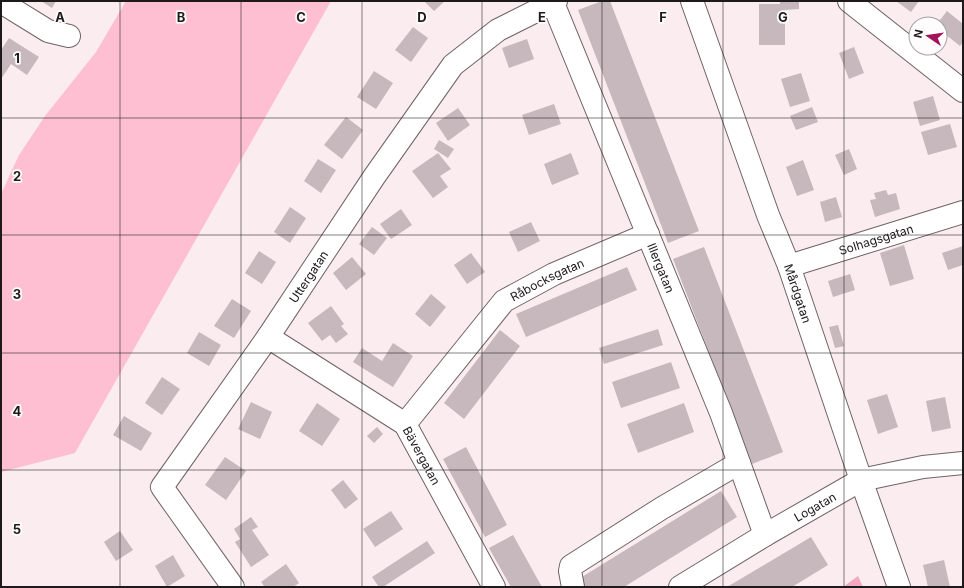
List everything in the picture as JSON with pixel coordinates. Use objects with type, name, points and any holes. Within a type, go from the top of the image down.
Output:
[{"type":"street","name":"Mårdgatan","points":[[692,1],[768,215],[789,266],[861,480],[899,587]]},
{"type":"street","points":[[849,1],[963,91]]},
{"type":"street","points":[[1,2],[48,31],[69,36]]},
{"type":"street","name":"Illergatan","points":[[554,2],[721,413],[765,535]]},
{"type":"street","name":"Uttergatan","points":[[233,587],[162,487],[268,337],[374,177],[453,65],[498,30],[554,2]]},
{"type":"street","name":"Solhagsgatan","points":[[789,266],[963,212]]},
{"type":"street","name":"Råbocksgatan","points":[[405,424],[504,301],[554,274],[648,234]]},
{"type":"street","name":"Bävergatan","points":[[268,337],[405,424],[494,587]]},
{"type":"street","points":[[573,587],[570,571],[571,566],[662,508],[739,463]]},
{"type":"street","name":"Logatan","points":[[680,587],[765,535],[861,480],[923,467],[963,463]]},
{"type":"shaded area","points":[[126,1],[331,1],[75,453],[1,472],[1,194],[19,155],[45,116],[96,52]]},
{"type":"shaded area","points":[[858,576],[863,587],[843,587]]},
{"type":"building","points":[[41,1],[56,1],[52,8]]},
{"type":"building","points":[[424,1],[445,1],[434,11]]},
{"type":"building","points":[[602,1],[610,1],[699,231],[668,243],[578,10]]},
{"type":"building","points":[[780,1],[799,1],[799,9],[785,10],[785,45],[759,45],[759,4],[780,4]]},
{"type":"building","points":[[896,1],[919,1],[911,12]]},
{"type":"building","points":[[947,11],[963,24],[963,42],[960,46],[948,36],[948,16],[943,16]]},
{"type":"building","points":[[413,27],[428,38],[411,62],[395,50]]},
{"type":"building","points":[[9,38],[39,57],[27,75],[11,64],[1,79],[1,50]]},
{"type":"building","points":[[527,39],[534,59],[509,68],[502,48]]},
{"type":"building","points":[[854,47],[864,73],[849,79],[839,53]]},
{"type":"building","points":[[374,71],[393,83],[376,109],[357,97]]},
{"type":"building","points":[[801,73],[810,101],[790,107],[781,79]]},
{"type":"building","points":[[933,96],[940,120],[920,126],[913,102]]},
{"type":"building","points":[[554,104],[561,124],[529,135],[522,115]]},
{"type":"building","points":[[812,107],[818,122],[796,130],[790,116]]},
{"type":"building","points":[[458,108],[470,125],[448,141],[436,123]]},
{"type":"building","points":[[346,117],[363,130],[342,159],[324,145]]},
{"type":"building","points":[[950,124],[957,147],[928,155],[921,132]]},
{"type":"building","points":[[439,140],[454,149],[448,158],[434,149]]},
{"type":"building","points":[[849,149],[857,169],[844,175],[835,155]]},
{"type":"building","points":[[438,153],[451,169],[440,176],[448,187],[433,198],[412,171]]},
{"type":"building","points":[[571,153],[579,174],[552,185],[544,164]]},
{"type":"building","points":[[318,159],[336,170],[321,193],[304,181]]},
{"type":"building","points":[[803,160],[814,190],[797,196],[786,167]]},
{"type":"building","points":[[886,190],[888,195],[896,193],[900,209],[875,217],[870,200],[876,199],[874,193]]},
{"type":"building","points":[[836,197],[842,217],[825,222],[820,202]]},
{"type":"building","points":[[290,207],[306,218],[290,243],[274,232]]},
{"type":"building","points":[[401,209],[412,225],[391,239],[380,224]]},
{"type":"building","points":[[531,222],[540,241],[518,252],[509,232]]},
{"type":"building","points":[[372,227],[387,238],[374,255],[359,244]]},
{"type":"building","points":[[904,245],[914,279],[890,286],[880,253]]},
{"type":"building","points":[[963,246],[963,265],[948,270],[942,253]]},
{"type":"building","points":[[704,247],[783,452],[752,464],[673,259]]},
{"type":"building","points":[[259,251],[276,262],[262,284],[245,273]]},
{"type":"building","points":[[471,253],[485,272],[467,284],[454,265]]},
{"type":"building","points":[[352,257],[366,274],[346,290],[333,273]]},
{"type":"building","points":[[627,267],[637,290],[526,337],[516,314]]},
{"type":"building","points":[[850,274],[855,290],[833,297],[828,281]]},
{"type":"building","points":[[431,294],[446,307],[430,327],[415,314]]},
{"type":"building","points":[[232,299],[251,311],[234,338],[214,326]]},
{"type":"building","points":[[331,306],[344,324],[341,326],[348,334],[336,343],[330,335],[322,341],[308,323]]},
{"type":"building","points":[[838,325],[844,346],[835,348],[829,327]]},
{"type":"building","points":[[658,329],[663,345],[604,364],[599,348]]},
{"type":"building","points":[[500,330],[520,346],[464,419],[444,403]]},
{"type":"building","points":[[199,332],[221,345],[209,366],[187,353]]},
{"type":"building","points":[[393,343],[413,356],[393,387],[353,362],[362,348],[382,361]]},
{"type":"building","points":[[671,362],[680,388],[621,408],[612,382]]},
{"type":"building","points":[[162,377],[180,389],[162,415],[145,403]]},
{"type":"building","points":[[887,394],[898,427],[878,434],[867,400]]},
{"type":"building","points":[[945,397],[951,428],[932,432],[926,401]]},
{"type":"building","points":[[251,402],[272,412],[260,439],[238,429]]},
{"type":"building","points":[[317,403],[340,419],[322,446],[299,431]]},
{"type":"building","points":[[684,403],[694,432],[638,453],[627,424]]},
{"type":"building","points":[[124,416],[152,433],[141,451],[113,435]]},
{"type":"building","points":[[377,427],[383,434],[374,443],[367,436]]},
{"type":"building","points":[[466,447],[507,525],[485,537],[443,459]]},
{"type":"building","points":[[225,457],[246,471],[226,500],[205,485]]},
{"type":"building","points":[[343,480],[358,499],[345,509],[331,490]]},
{"type":"building","points":[[721,491],[737,517],[624,587],[581,587],[577,580]]},
{"type":"building","points":[[391,511],[403,529],[375,547],[363,529]]},
{"type":"building","points":[[251,517],[258,527],[252,530],[269,555],[251,567],[235,542],[240,539],[234,529]]},
{"type":"building","points":[[120,531],[133,550],[116,561],[104,542]]},
{"type":"building","points":[[513,535],[542,587],[511,587],[489,548]]},
{"type":"building","points":[[811,537],[828,565],[792,587],[727,587]]},
{"type":"building","points":[[427,541],[435,553],[383,587],[379,587],[372,577]]},
{"type":"building","points":[[173,555],[185,576],[167,587],[155,566]]},
{"type":"building","points":[[944,560],[950,587],[928,587],[923,565]]},
{"type":"building","points":[[286,564],[299,583],[293,587],[265,587],[261,582]]}]
